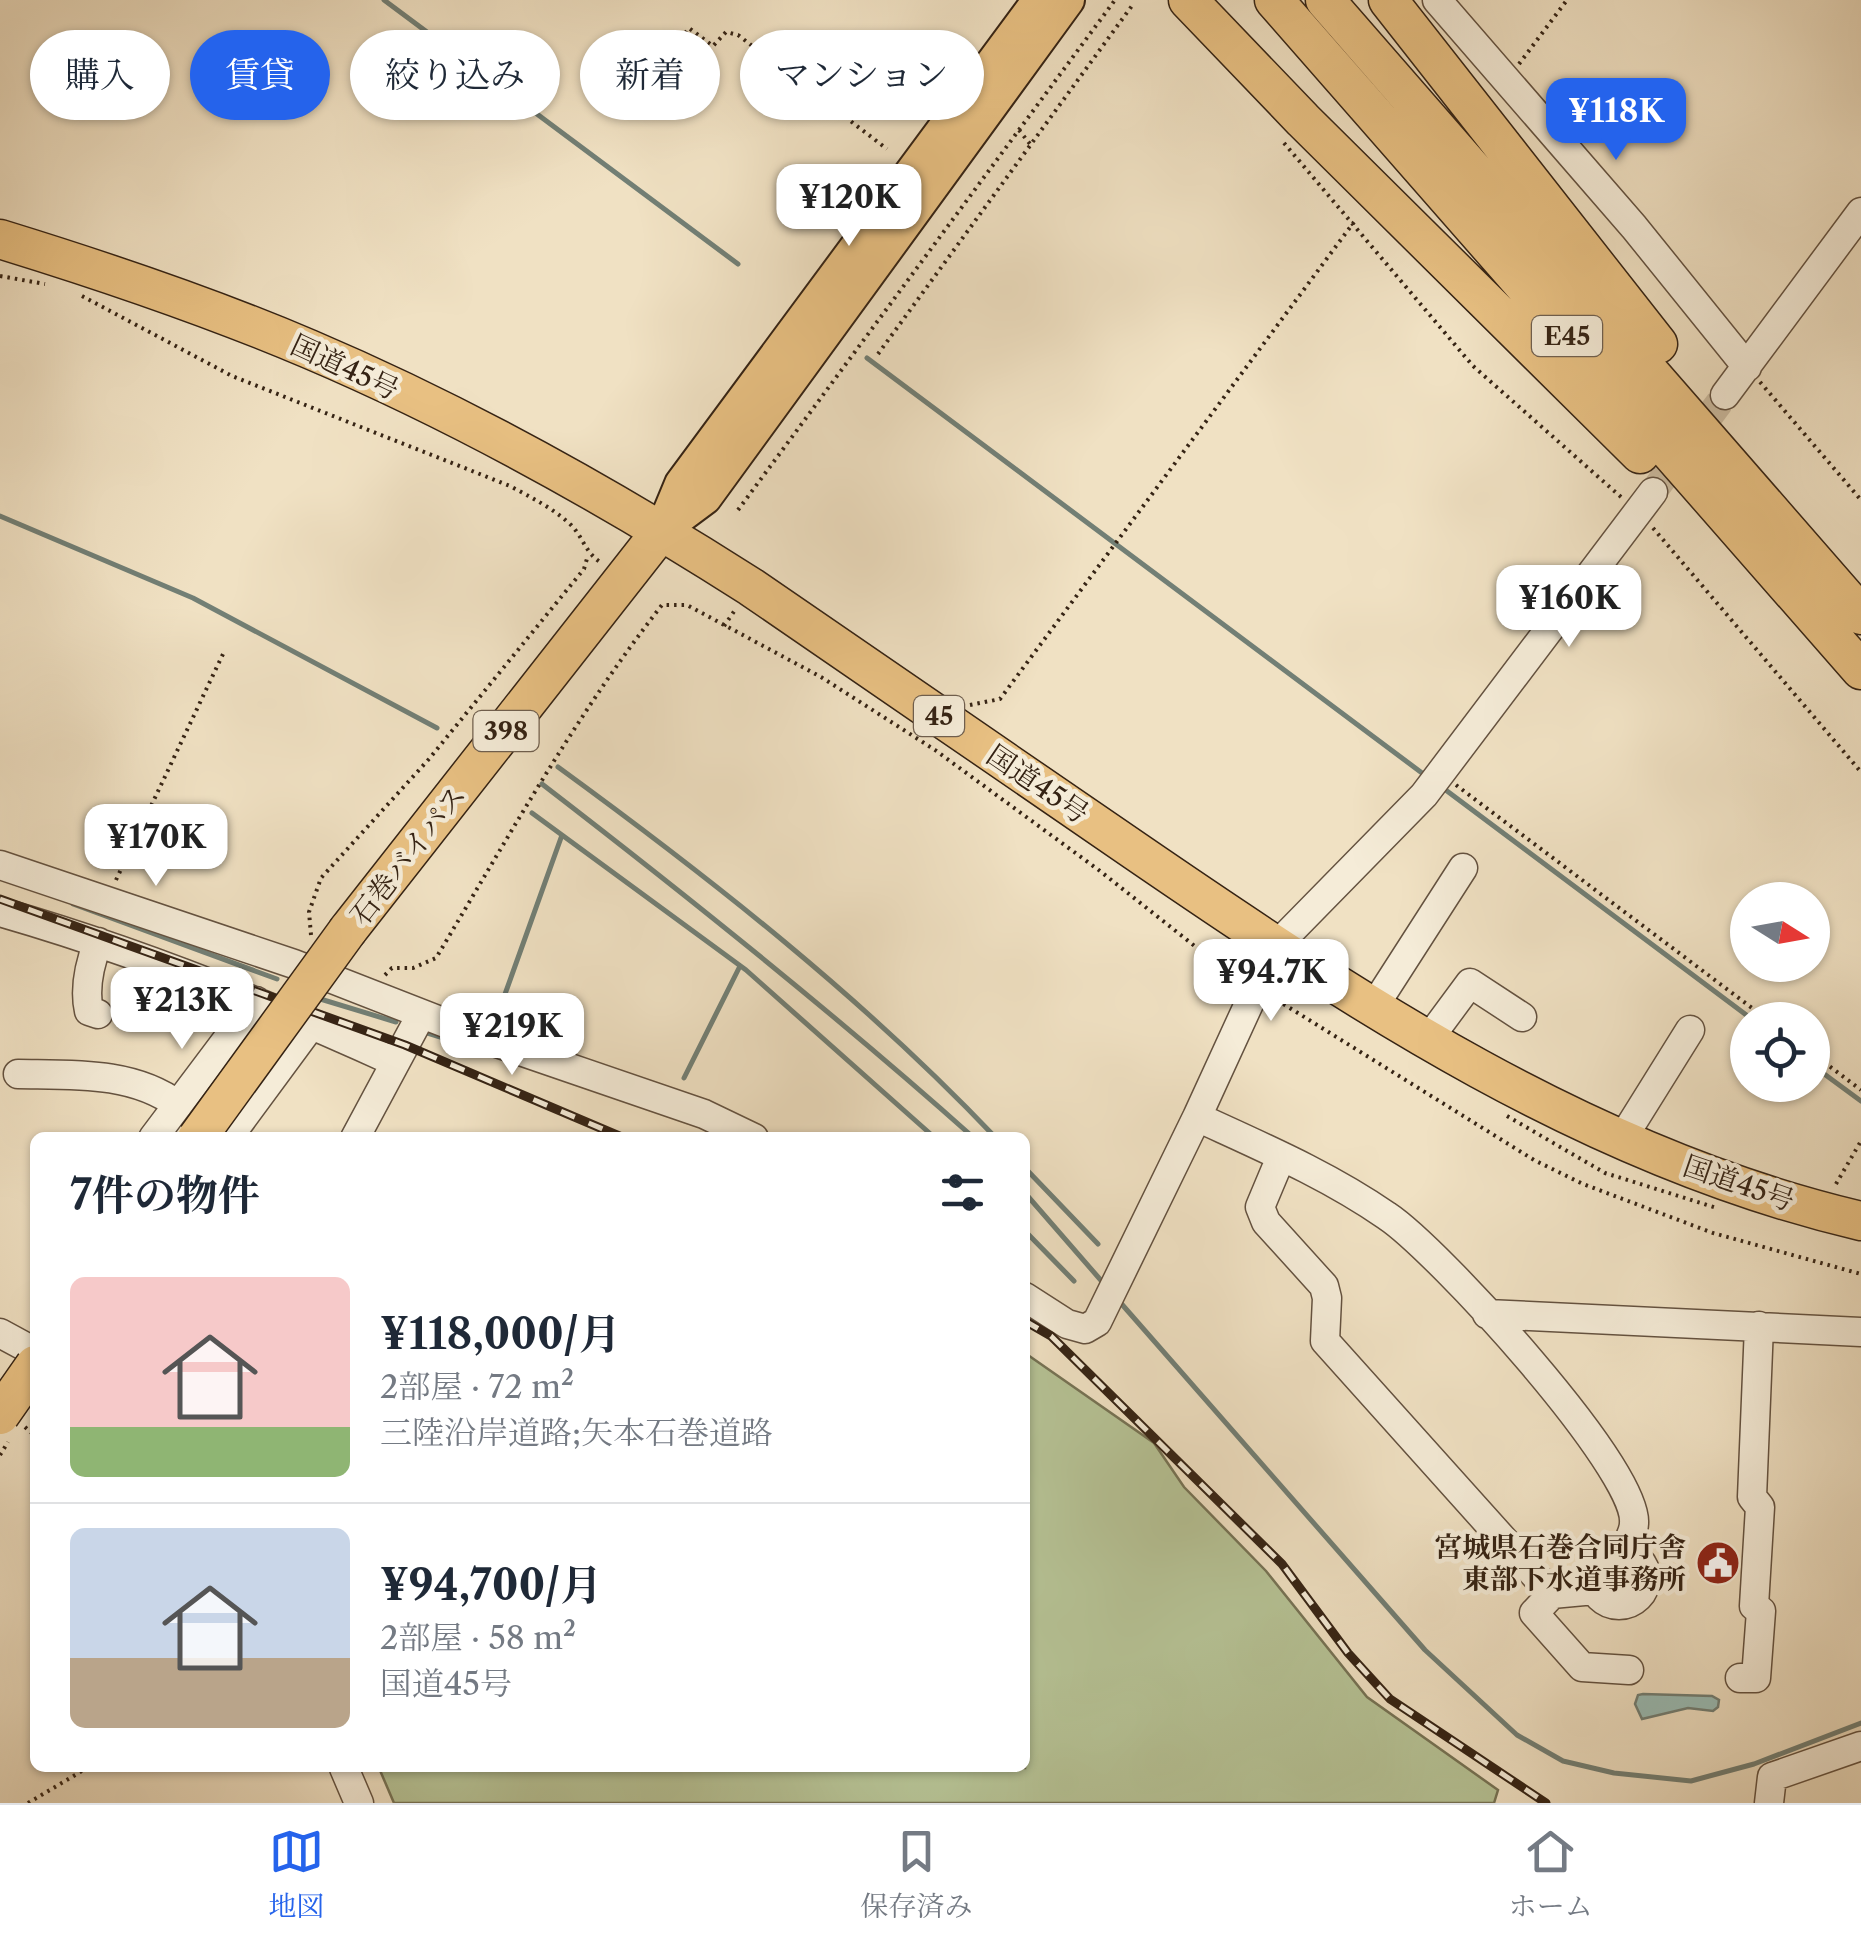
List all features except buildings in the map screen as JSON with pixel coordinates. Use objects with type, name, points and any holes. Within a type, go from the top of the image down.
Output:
[{"type":"highway","points":[[1188,0],[1303,120],[1684,497],[1776,574]]},
{"type":"highway","name":"E45","points":[[1274,0],[1861,670]]},
{"type":"highway","name":"E45","points":[[1325,0],[1861,615]]},
{"type":"highway","points":[[1388,0],[1605,280],[1861,588]]},
{"type":"highway","name":"国道45号","points":[[0,239],[126,278],[310,349],[498,441],[662,530],[751,587],[1275,947],[1431,1042],[1622,1140],[1745,1187],[1844,1217]]},
{"type":"highway","name":"石巻バイパス","points":[[201,1132],[348,930],[662,530]]},
{"type":"highway","points":[[0,1415],[30,1371]]},
{"type":"main road","points":[[662,530],[681,484],[1038,0]]},
{"type":"main road","points":[[662,530],[706,498],[1068,0]]},
{"type":"street","points":[[1437,0],[1634,227],[1747,367]]},
{"type":"street","points":[[1725,395],[1861,212]]},
{"type":"street","points":[[1030,1300],[1085,1330],[1096,1322],[1275,947],[1435,778],[1646,502]]},
{"type":"street","points":[[0,866],[294,964],[420,1014],[704,1114],[742,1132]]},
{"type":"street","points":[[1373,1008],[1463,868]]},
{"type":"street","points":[[0,912],[98,942],[256,1001],[395,1062]]},
{"type":"street","points":[[98,942],[86,999],[89,1011],[98,1014]]},
{"type":"street","points":[[1431,1042],[1470,983],[1522,1017]]},
{"type":"street","points":[[158,1132],[256,1001]]},
{"type":"street","points":[[358,1132],[420,1014]]},
{"type":"street","points":[[232,1132],[312,1024]]},
{"type":"street","points":[[1622,1140],[1690,1030]]},
{"type":"street","points":[[18,1074],[103,1078],[160,1092],[178,1105]]},
{"type":"street","points":[[1197,1117],[1344,1189],[1421,1242],[1578,1417],[1600,1450],[1629,1502],[1634,1524],[1624,1552]]},
{"type":"street","points":[[1281,1157],[1260,1207],[1266,1222],[1324,1286],[1325,1340],[1552,1594]]},
{"type":"street","points":[[1487,1314],[1861,1332]]},
{"type":"street","points":[[1740,1678],[1756,1678],[1760,1611],[1754,1606],[1760,1507],[1752,1496],[1759,1326]]},
{"type":"street","points":[[0,1333],[30,1349]]},
{"type":"street","points":[[0,1371],[30,1390]]},
{"type":"street","points":[[1610,1553],[1634,1556],[1644,1570],[1640,1594],[1627,1604],[1603,1600],[1595,1590],[1592,1578],[1597,1562],[1610,1553]]},
{"type":"street","points":[[1595,1590],[1552,1594],[1534,1613],[1582,1667],[1630,1670]]},
{"type":"street","points":[[1769,1803],[1772,1777],[1861,1746]]},
{"type":"street","points":[[346,1772],[359,1803]]},
{"type":"path","points":[[738,510],[1115,0]]},
{"type":"path","points":[[1507,81],[1567,0]]},
{"type":"path","points":[[878,354],[1134,4]]},
{"type":"path","points":[[720,38],[726,32],[738,35],[888,149]]},
{"type":"path","points":[[1019,130],[1030,144]]},
{"type":"path","points":[[1276,134],[1473,366],[1646,502],[1861,772]]},
{"type":"path","points":[[967,704],[1000,699],[1354,222]]},
{"type":"path","points":[[0,276],[50,284]]},
{"type":"path","points":[[79,294],[232,376],[510,486],[552,508],[575,529],[588,555],[600,563]]},
{"type":"path","points":[[1747,367],[1861,500]]},
{"type":"path","points":[[294,964],[312,934],[309,912],[321,878],[429,759],[584,569],[588,555]]},
{"type":"path","points":[[375,997],[382,979],[392,968],[413,968],[436,958],[552,760],[644,628],[662,605],[687,605],[879,712],[1100,871],[1255,989],[1534,1160],[1584,1184],[1714,1234],[1861,1274]]},
{"type":"path","points":[[106,903],[222,654]]},
{"type":"path","points":[[1435,778],[1743,1002]]},
{"type":"path","points":[[1830,1067],[1861,1090]]},
{"type":"path","points":[[1844,1217],[1836,1184],[1861,1142]]},
{"type":"path","points":[[28,1803],[80,1772]]},
{"type":"green space","points":[[1030,1356],[1154,1443],[1184,1487],[1266,1571],[1367,1697],[1498,1790],[1494,1803],[394,1803],[381,1772],[1030,1772]]},
{"type":"water","points":[[1638,1695],[1712,1696],[1719,1700],[1713,1711],[1688,1708],[1642,1719],[1635,1704]]},
{"type":"waterway","points":[[384,0],[738,264]]},
{"type":"waterway","points":[[867,358],[1426,776]]},
{"type":"waterway","points":[[0,516],[193,598],[437,728]]},
{"type":"waterway","points":[[558,767],[786,943],[894,1037],[990,1132]]},
{"type":"waterway","points":[[542,784],[761,957],[967,1132]]},
{"type":"waterway","points":[[1443,788],[1730,1003]]},
{"type":"waterway","points":[[532,813],[746,970],[928,1132]]},
{"type":"waterway","points":[[495,1022],[562,835]]},
{"type":"waterway","points":[[73,904],[277,979]]},
{"type":"waterway","points":[[684,1078],[740,966]]},
{"type":"waterway","points":[[317,998],[396,1022]]},
{"type":"waterway","points":[[421,1031],[463,1044]]},
{"type":"waterway","points":[[1830,1078],[1861,1101]]},
{"type":"waterway","points":[[1030,1173],[1098,1244]]},
{"type":"waterway","points":[[1030,1199],[1105,1285]]},
{"type":"waterway","points":[[1030,1236],[1074,1281]]},
{"type":"waterway","points":[[1119,1301],[1425,1650],[1517,1735],[1563,1761],[1614,1773],[1691,1781],[1754,1764],[1861,1723]]},
{"type":"waterway","points":[[1030,1317],[1040,1323]]},
{"type":"tunnel","points":[[1653,492],[1725,395]]},
{"type":"railway","points":[[0,899],[405,1045],[610,1132]]},
{"type":"railway","points":[[1030,1324],[1051,1336],[1282,1564],[1348,1653],[1390,1699],[1546,1803]]},
{"type":"place","name":"宮城県石巻合同庁舎 東部下水道事務所","points":[[1718,1563]]}]
